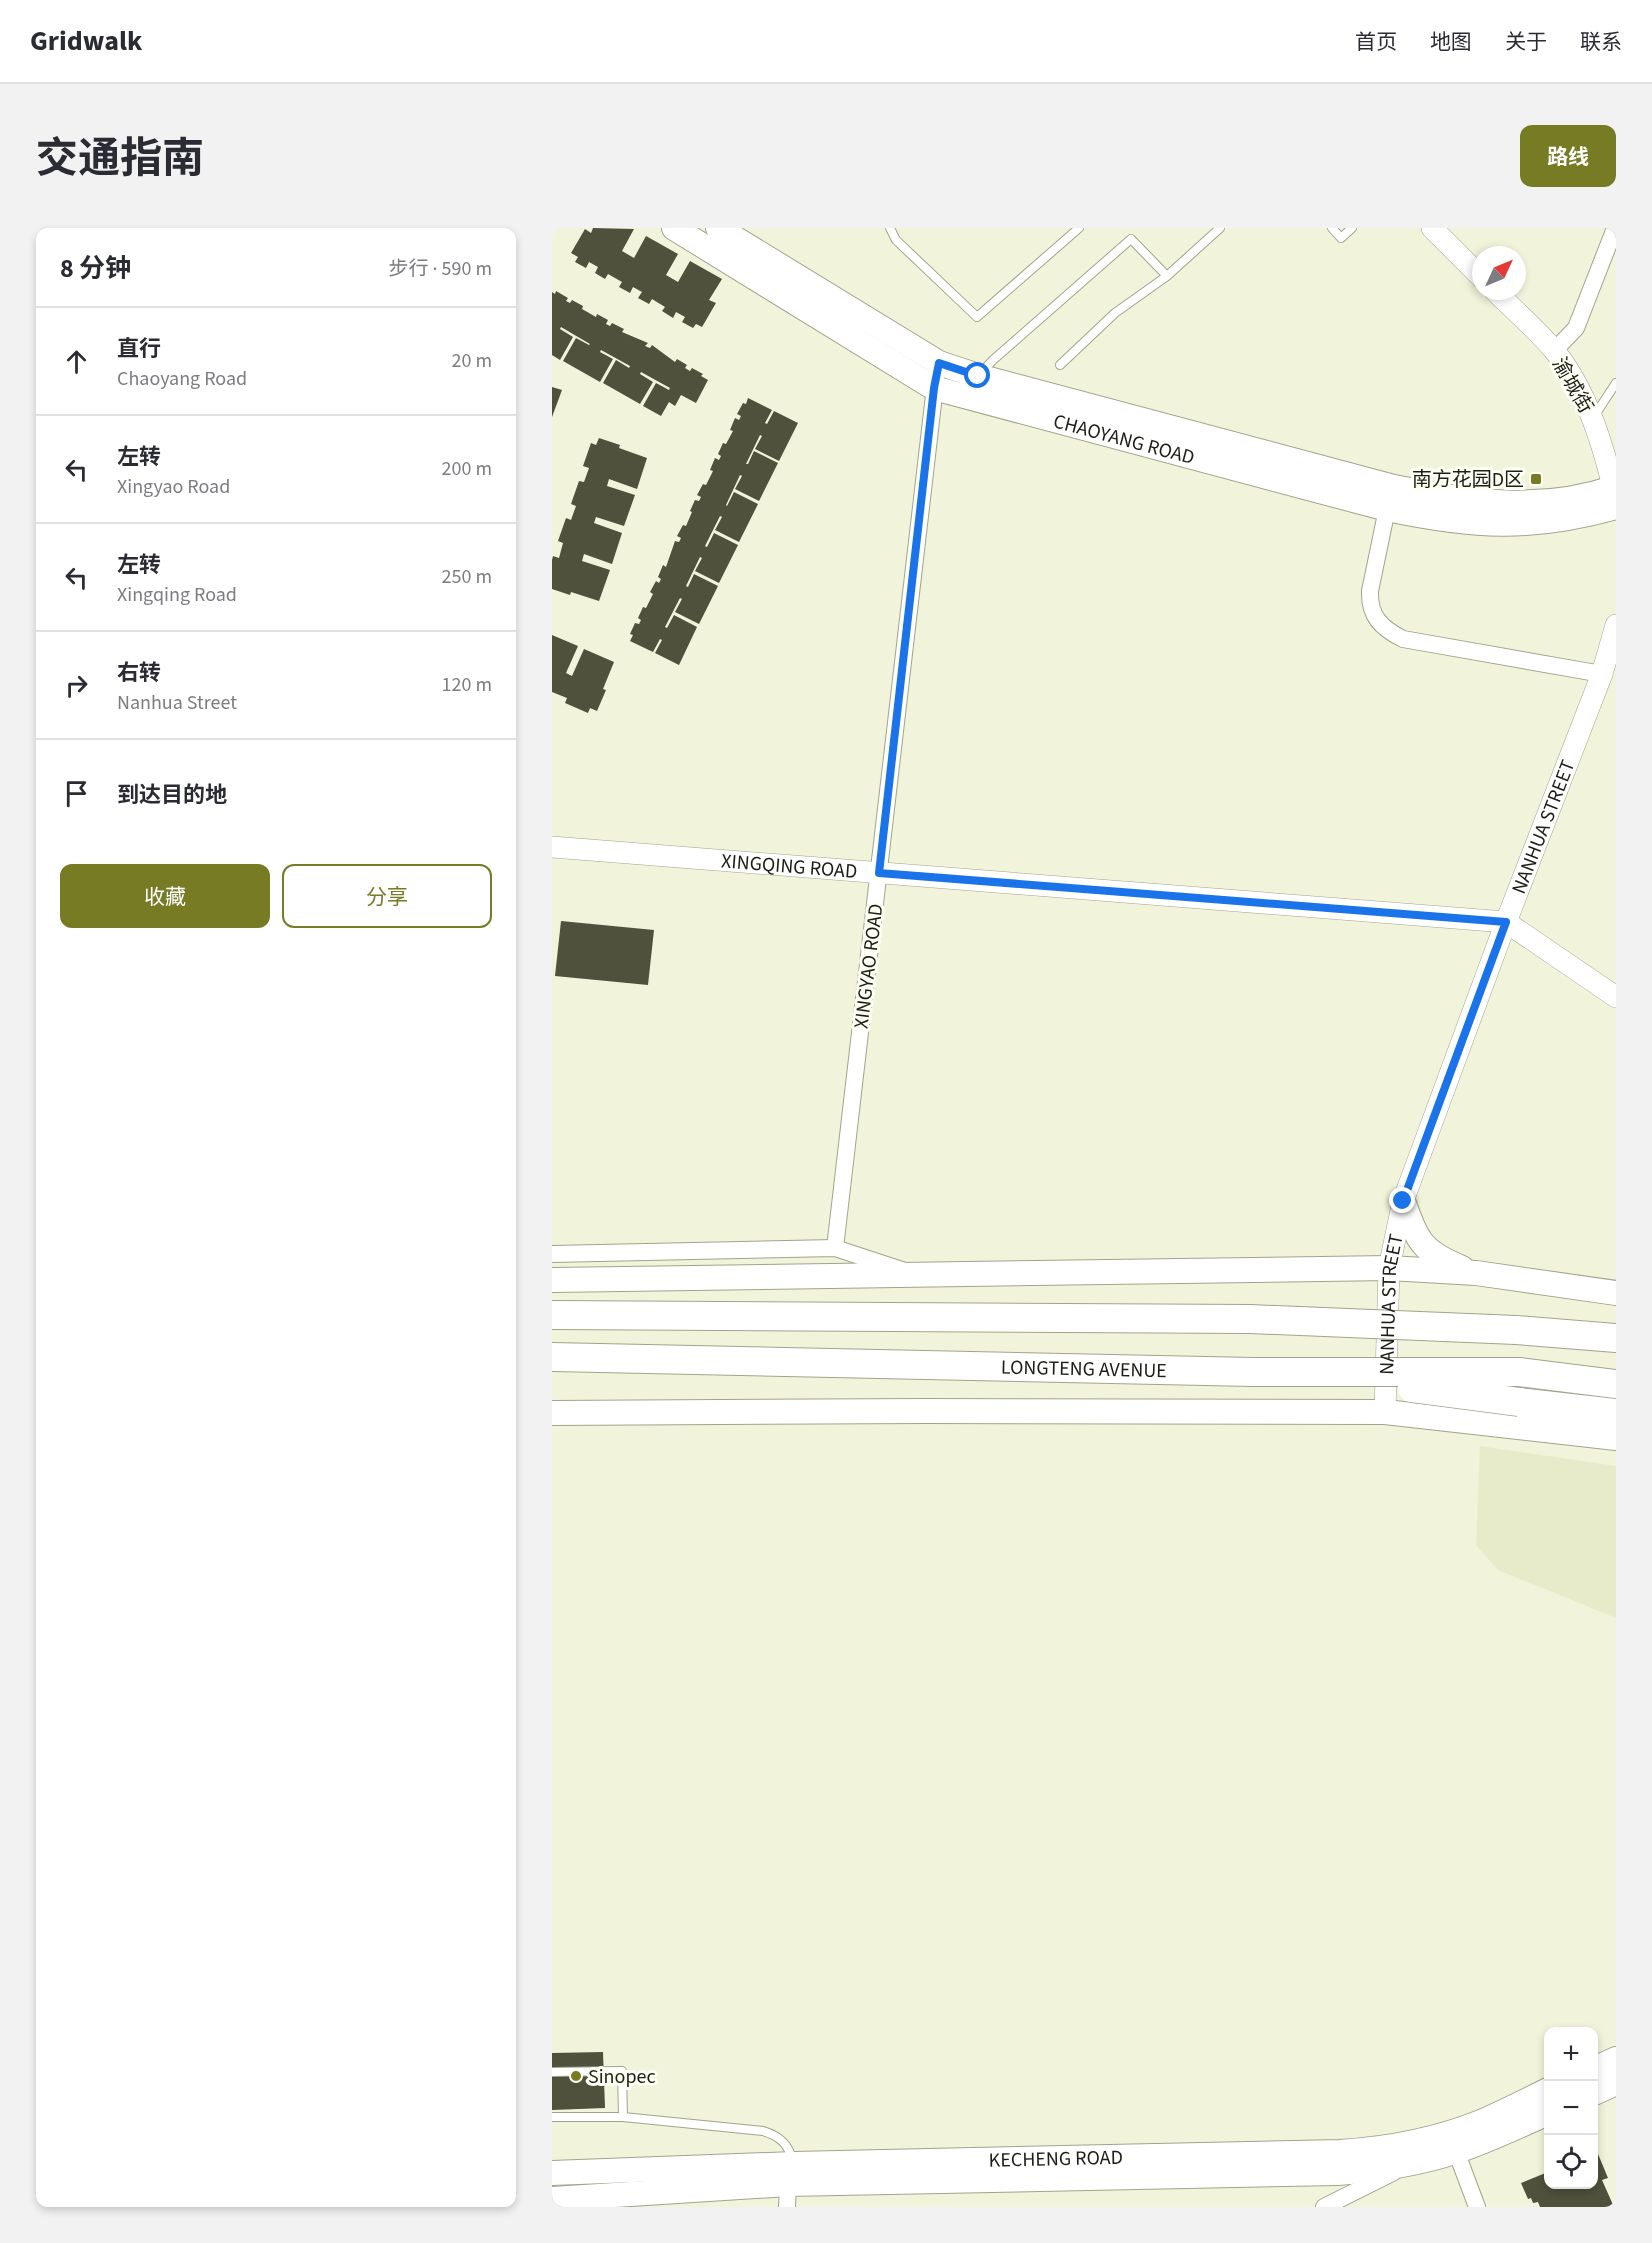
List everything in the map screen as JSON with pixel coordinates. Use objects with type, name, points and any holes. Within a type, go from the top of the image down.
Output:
[{"type":"highway","points":[[552,1315],[1250,1319],[1516,1330],[1616,1338]]},
{"type":"highway","name":"LONGTENG AVENUE","points":[[552,1357],[1300,1373],[1519,1372],[1616,1384]]},
{"type":"highway","points":[[1300,1373],[1616,1413]]},
{"type":"main road","name":"CHAOYANG ROAD","points":[[674,228],[934,388],[1387,509],[1453,521],[1488,525],[1559,521],[1615,495]]},
{"type":"main road","name":"CHAOYANG ROAD","points":[[718,228],[939,363],[978,376],[1394,487],[1456,499],[1514,504],[1615,495]]},
{"type":"main road","points":[[1403,1201],[1416,1237],[1437,1257],[1476,1273]]},
{"type":"main road","points":[[552,1281],[1389,1268],[1476,1273],[1616,1293]]},
{"type":"main road","points":[[552,1413],[1385,1412],[1616,1438]]},
{"type":"main road","points":[[1598,2067],[1616,2059]]},
{"type":"main road","points":[[1598,2091],[1616,2083]]},
{"type":"main road","name":"KECHENG ROAD","points":[[552,2199],[1375,2150],[1444,2135],[1481,2122],[1544,2092]]},
{"type":"main road","name":"KECHENG ROAD","points":[[552,2173],[790,2185],[1338,2174],[1411,2164],[1488,2140],[1544,2115]]},
{"type":"street","points":[[1432,228],[1472,268]]},
{"type":"street","points":[[1554,351],[1576,328],[1615,228]]},
{"type":"street","name":"渝城街","points":[[1504,300],[1554,351],[1575,383],[1593,419],[1615,495]]},
{"type":"street","name":"XINGYAO ROAD","points":[[835,1248],[934,388],[939,363]]},
{"type":"street","points":[[1387,509],[1370,591],[1370,602],[1379,624],[1390,633],[1403,639],[1602,674]]},
{"type":"street","name":"NANHUA STREET","points":[[1385,1412],[1389,1268],[1403,1201],[1506,922],[1602,674],[1616,625]]},
{"type":"street","name":"XINGQING ROAD","points":[[552,847],[1506,922],[1616,997]]},
{"type":"street","points":[[552,1254],[835,1248],[920,1276]]},
{"type":"street","points":[[1456,2151],[1477,2207]]},
{"type":"street","points":[[1324,2207],[1411,2164]]},
{"type":"lane","points":[[890,228],[896,240],[977,317],[1079,228]]},
{"type":"lane","points":[[1060,365],[1114,313],[1167,276],[1220,228]]},
{"type":"lane","points":[[1332,228],[1341,238],[1352,228]]},
{"type":"lane","points":[[978,376],[993,360],[1131,239],[1167,276]]},
{"type":"lane","points":[[1593,419],[1616,383]]},
{"type":"lane","points":[[552,2072],[622,2071],[623,2116]]},
{"type":"lane","points":[[552,2117],[623,2116],[773,2134],[789,2148],[790,2185]]},
{"type":"shaded area","points":[[1480,1446],[1616,1466],[1616,1618],[1498,1570],[1476,1545]]},
{"type":"building","points":[[593,228],[634,229],[622,251],[634,258],[646,236],[678,254],[666,275],[678,282],[690,261],[722,279],[709,300],[716,303],[702,327],[696,324],[693,328],[682,322],[685,317],[676,312],[673,318],[662,311],[665,307],[652,299],[649,304],[638,298],[642,292],[633,287],[630,293],[619,287],[622,282],[608,274],[605,279],[595,273],[598,267],[589,262],[586,268],[575,262],[578,257],[571,253],[585,229],[591,233]]},
{"type":"building","points":[[556,291],[568,298],[566,301],[570,303],[572,300],[596,317],[597,314],[608,320],[606,324],[610,326],[612,323],[624,329],[622,332],[648,343],[645,346],[650,348],[652,345],[675,362],[677,359],[687,365],[685,368],[690,371],[692,368],[703,374],[701,376],[708,380],[696,403],[681,395],[675,406],[669,402],[661,416],[643,406],[656,383],[669,390],[670,388],[641,372],[640,374],[653,382],[640,404],[603,383],[616,360],[629,368],[630,366],[601,350],[600,352],[613,359],[600,382],[563,361],[576,338],[590,344],[561,327],[560,329],[573,337],[560,360],[552,355],[552,292],[555,294]]},
{"type":"building","points":[[552,387],[562,390],[552,417]]},
{"type":"building","points":[[748,398],[772,410],[765,423],[767,424],[774,411],[798,423],[779,461],[755,449],[762,436],[760,435],[746,464],[754,451],[778,463],[759,501],[735,489],[742,476],[740,475],[726,505],[734,492],[758,504],[739,542],[715,530],[722,517],[720,516],[705,546],[707,547],[714,533],[738,545],[719,583],[695,571],[702,558],[700,557],[686,586],[688,587],[694,574],[718,586],[699,624],[675,612],[682,599],[680,598],[665,627],[667,628],[674,615],[697,627],[679,665],[655,653],[662,640],[660,639],[653,652],[630,641],[633,635],[630,634],[635,623],[639,624],[641,620],[638,618],[653,594],[650,592],[656,581],[659,583],[661,579],[658,577],[663,565],[666,567],[675,541],[679,542],[681,538],[677,536],[683,525],[686,526],[695,500],[699,501],[701,497],[697,495],[703,484],[706,485],[713,471],[710,470],[715,458],[719,460],[721,456],[718,454],[723,443],[726,444],[733,431],[730,430],[735,418],[739,420],[741,416],[737,414]]},
{"type":"building","points":[[599,438],[647,458],[637,489],[609,479],[607,486],[635,495],[624,526],[596,517],[594,523],[622,533],[612,564],[584,554],[582,561],[610,570],[599,601],[552,589],[552,560],[553,556],[559,558],[563,543],[558,541],[566,518],[571,520],[576,506],[571,504],[579,481],[584,482],[589,468],[583,466],[591,443],[596,445]]},
{"type":"building","points":[[552,635],[578,646],[566,673],[572,676],[584,649],[614,662],[597,711],[590,708],[588,713],[565,703],[567,698],[552,692]]},
{"type":"building","points":[[561,921],[654,930],[648,985],[555,976]]},
{"type":"building","points":[[603,2052],[605,2108],[552,2110],[552,2053]]},
{"type":"building","points":[[1598,2154],[1608,2178],[1602,2180],[1614,2207],[1540,2207],[1538,2202],[1533,2203],[1531,2198],[1528,2199],[1521,2183],[1544,2174],[1544,2189],[1598,2189]]},
{"type":"place","name":"南方花园D区","points":[[1536,479]]},
{"type":"place","name":"Sinopec","points":[[576,2076]]},
{"type":"route","points":[[978,376],[939,363],[934,388],[879,873],[1506,922],[1403,1201]]}]
